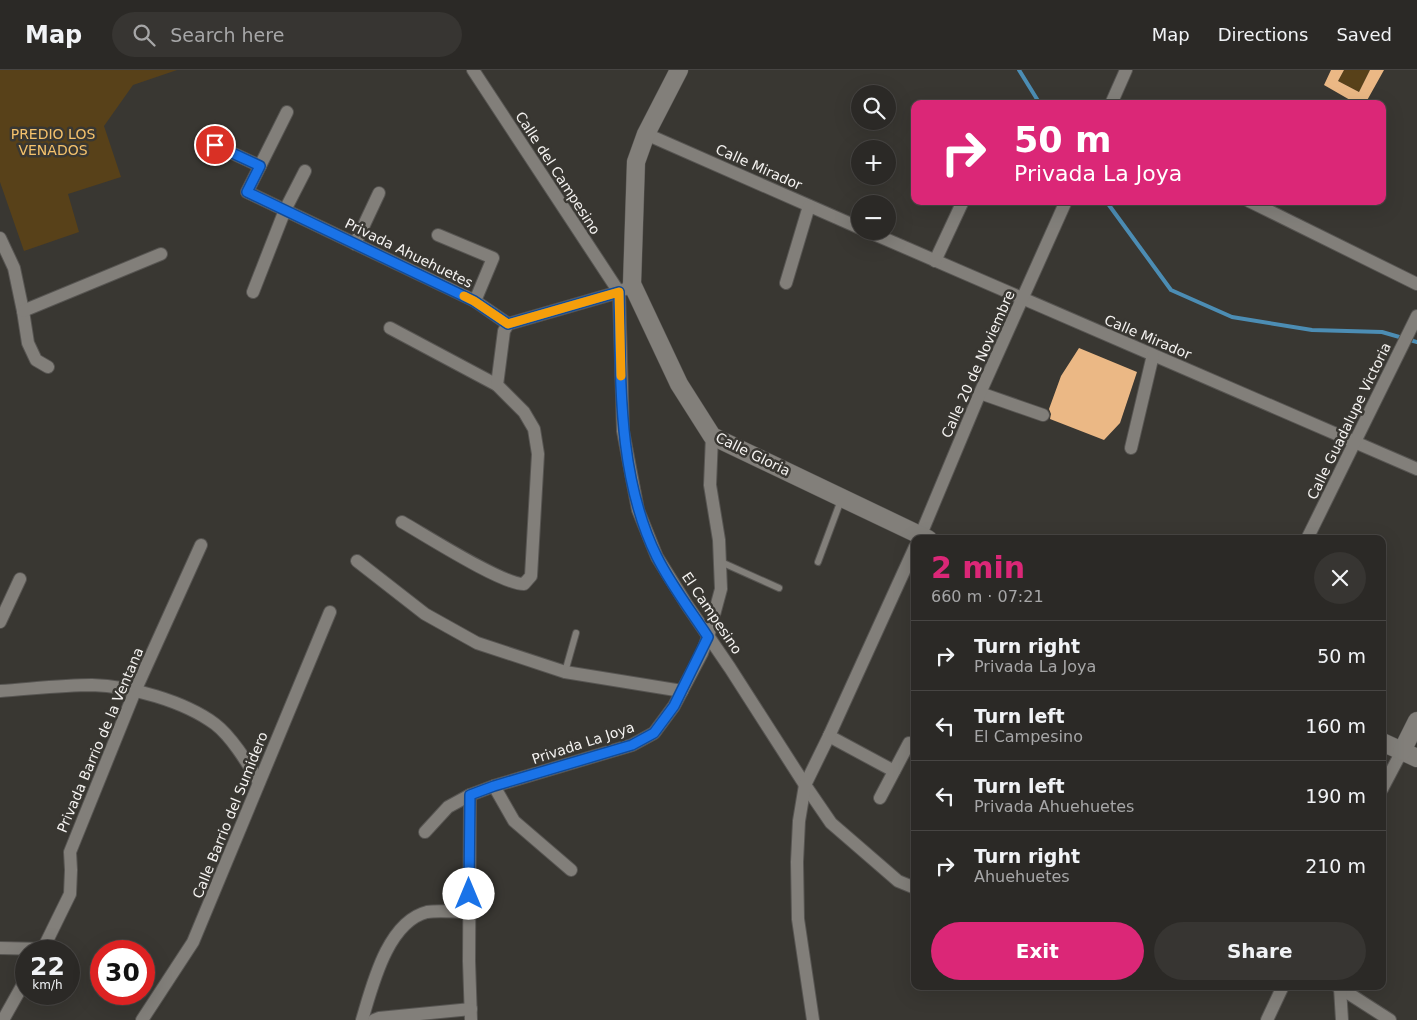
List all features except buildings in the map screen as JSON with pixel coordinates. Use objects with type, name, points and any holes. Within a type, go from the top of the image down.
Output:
[{"type":"main road","points":[[625,288],[636,162],[646,134],[679,70]]},
{"type":"main road","name":"Calle Gloria","points":[[625,288],[679,384],[712,436],[842,497],[912,535]]},
{"type":"main road","points":[[1386,744],[1409,754],[1417,721]]},
{"type":"street","name":"Calle del Campesino","points":[[472,70],[625,288]]},
{"type":"street","points":[[1113,100],[1126,70]]},
{"type":"street","points":[[215,145],[260,166],[287,112]]},
{"type":"street","name":"Calle Mirador","points":[[646,134],[851,224]]},
{"type":"street","name":"Privada Ahuehuetes","points":[[260,166],[247,192],[474,301],[508,324]]},
{"type":"street","points":[[253,292],[285,210],[305,172]]},
{"type":"street","points":[[355,244],[380,193]]},
{"type":"street","points":[[936,261],[962,205]]},
{"type":"street","name":"Calle 20 de Noviembre","points":[[923,535],[980,393],[1064,205]]},
{"type":"street","points":[[1257,205],[1417,284]]},
{"type":"street","points":[[786,283],[809,206]]},
{"type":"street","points":[[438,235],[493,258],[474,301]]},
{"type":"street","points":[[0,238],[14,268],[28,343],[36,360],[48,366]]},
{"type":"street","name":"Calle Mirador","points":[[888,240],[1417,469]]},
{"type":"street","points":[[23,311],[161,254]]},
{"type":"street","points":[[497,385],[504,331],[508,324],[625,288]]},
{"type":"street","name":"El Campesino","points":[[625,288],[623,431],[638,510],[657,557],[831,823],[898,881],[911,886]]},
{"type":"street","name":"Calle Guadalupe Victoria","points":[[1309,535],[1415,319]]},
{"type":"street","points":[[390,328],[497,385],[524,412],[534,429],[538,454],[530,576],[524,584],[518,584],[499,577],[402,522]]},
{"type":"street","points":[[1131,448],[1153,355]]},
{"type":"street","points":[[980,393],[1043,415]]},
{"type":"street","name":"Privada La Joya","points":[[425,832],[448,807],[470,795],[494,786],[632,745],[654,733],[674,706],[708,637],[721,589],[721,562],[710,486],[712,436]]},
{"type":"street","name":"Privada Barrio de la Ventana","points":[[47,940],[70,894],[70,852],[135,691],[202,545]]},
{"type":"street","points":[[357,561],[424,614],[477,643],[565,672],[682,691]]},
{"type":"street","name":"Calle 20 de Noviembre","points":[[813,1020],[798,919],[797,862],[799,821],[805,785],[911,561]]},
{"type":"street","points":[[0,622],[20,579]]},
{"type":"street","name":"Calle Barrio del Sumidero","points":[[142,1020],[150,1005],[176,971],[193,942],[330,612]]},
{"type":"street","points":[[0,691],[93,685],[151,694],[183,706],[216,725],[243,756],[259,782]]},
{"type":"street","points":[[829,736],[894,771]]},
{"type":"street","points":[[880,798],[909,742]]},
{"type":"street","points":[[1386,783],[1409,754]]},
{"type":"street","points":[[494,786],[514,821],[572,870]]},
{"type":"street","points":[[374,1020],[379,1018],[471,1015],[469,912],[470,795]]},
{"type":"street","points":[[362,1020],[377,969],[393,938],[410,921],[427,912],[469,912]]},
{"type":"street","name":"Privada Barrio de la Ventana","points":[[0,948],[15,949]]},
{"type":"street","points":[[1266,1020],[1281,990]]},
{"type":"street","points":[[1338,990],[1342,1020]]},
{"type":"street","points":[[1343,990],[1390,1020]]},
{"type":"street","points":[[3,1020],[15,999]]},
{"type":"lane","points":[[818,562],[842,497]]},
{"type":"lane","points":[[721,562],[778,588]]},
{"type":"lane","points":[[565,672],[576,633]]},
{"type":"green space","name":"PREDIO LOS VENADOS","points":[[0,70],[177,70],[133,85],[104,126],[121,177],[68,194],[79,232],[24,251],[0,182]]},
{"type":"green space","points":[[1344,70],[1370,70],[1359,92],[1338,81]]},
{"type":"waterway","points":[[1019,70],[1038,100]]},
{"type":"waterway","points":[[1109,205],[1171,290],[1232,317],[1312,330],[1382,332],[1417,342]]},
{"type":"slow traffic","points":[[464,296],[508,324],[619,292],[621,376]]},
{"type":"route","points":[[215,145],[260,166],[247,192],[474,301],[508,324],[619,292],[623,431],[638,510],[657,557],[708,637],[702,653],[674,706],[654,733],[632,745],[494,786],[470,795],[469,894]]}]
